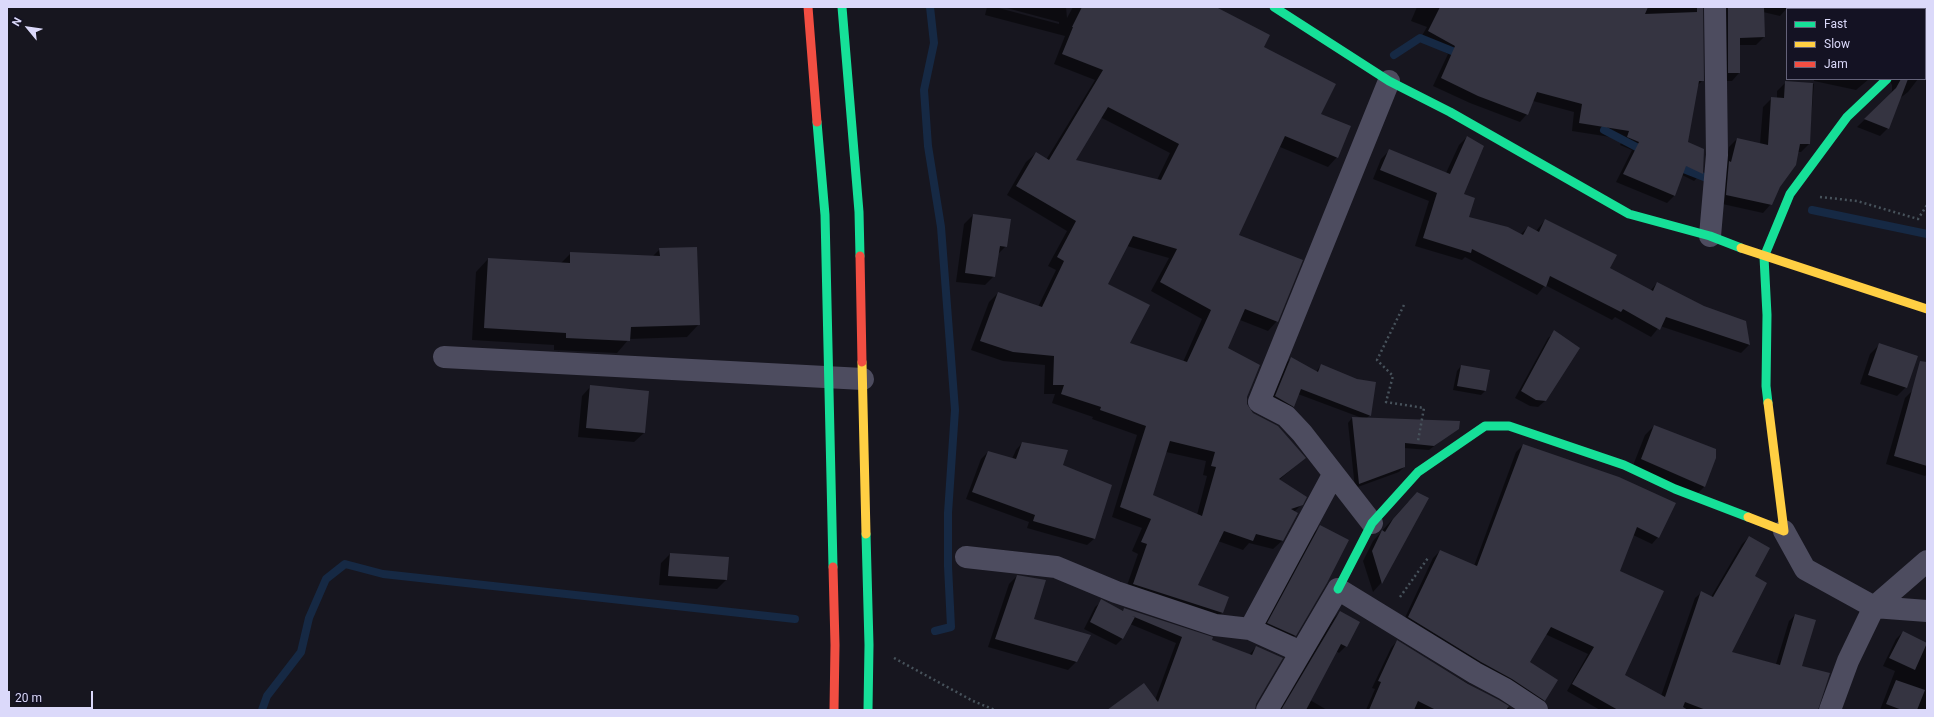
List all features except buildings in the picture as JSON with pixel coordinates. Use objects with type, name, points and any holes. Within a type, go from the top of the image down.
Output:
[{"type":"street","points":[[808,7],[825,215],[835,645],[834,710]]},
{"type":"street","points":[[842,7],[859,212],[869,645],[868,710]]},
{"type":"street","points":[[1274,7],[1389,81],[1450,112],[1629,214],[1710,236],[1764,257],[1927,309]]},
{"type":"street","points":[[1710,236],[1717,155],[1715,7]]},
{"type":"street","points":[[1886,80],[1847,118],[1790,194],[1764,257],[1767,315],[1766,386],[1784,531],[1805,569],[1874,607],[1927,611]]},
{"type":"street","points":[[1372,523],[1333,475],[1302,433],[1286,416],[1259,402],[1389,81]]},
{"type":"street","points":[[444,357],[862,379]]},
{"type":"street","points":[[1267,710],[1338,588],[1372,523],[1418,472],[1485,426],[1509,426],[1624,465],[1675,489],[1784,531]]},
{"type":"street","points":[[1250,629],[1333,475]]},
{"type":"street","points":[[966,557],[1056,567],[1116,592],[1215,625],[1250,629],[1301,652]]},
{"type":"street","points":[[1830,710],[1848,661],[1874,607],[1927,561]]},
{"type":"street","points":[[1338,588],[1537,710]]},
{"type":"path","points":[[1790,194],[1857,201],[1918,219],[1927,205]]},
{"type":"path","points":[[1404,305],[1377,360],[1393,376],[1386,402],[1424,408],[1416,450],[1437,459]]},
{"type":"path","points":[[1386,617],[1428,558]]},
{"type":"path","points":[[869,645],[973,701],[995,710]]},
{"type":"waterway","points":[[930,7],[934,43],[924,90],[928,146],[941,227],[955,410],[948,513],[948,566],[951,627],[935,631]]},
{"type":"waterway","points":[[1394,55],[1420,38],[1462,55]]},
{"type":"waterway","points":[[1604,130],[1646,152]]},
{"type":"waterway","points":[[1676,166],[1709,179]]},
{"type":"waterway","points":[[1812,210],[1927,234]]},
{"type":"waterway","points":[[262,710],[267,696],[301,652],[309,618],[326,579],[345,564],[383,574],[795,619]]},
{"type":"traffic: fast","points":[[842,7],[859,212],[860,256]]},
{"type":"traffic: fast","points":[[1274,7],[1389,81],[1450,112],[1629,214],[1710,236],[1741,248]]},
{"type":"traffic: fast","points":[[1768,403],[1766,386],[1767,315],[1764,257],[1790,194],[1847,117],[1886,80]]},
{"type":"traffic: fast","points":[[817,122],[825,215],[833,567]]},
{"type":"traffic: fast","points":[[1338,589],[1372,523],[1418,472],[1485,426],[1509,426],[1624,465],[1675,489],[1748,517]]},
{"type":"traffic: fast","points":[[866,534],[869,645],[868,710]]},
{"type":"traffic: slow","points":[[1741,248],[1927,309]]},
{"type":"traffic: slow","points":[[862,362],[866,534]]},
{"type":"traffic: slow","points":[[1748,517],[1784,531],[1768,403]]},
{"type":"traffic: jam","points":[[808,7],[817,122]]},
{"type":"traffic: jam","points":[[860,256],[862,362]]},
{"type":"traffic: jam","points":[[833,567],[835,645],[834,710]]}]
